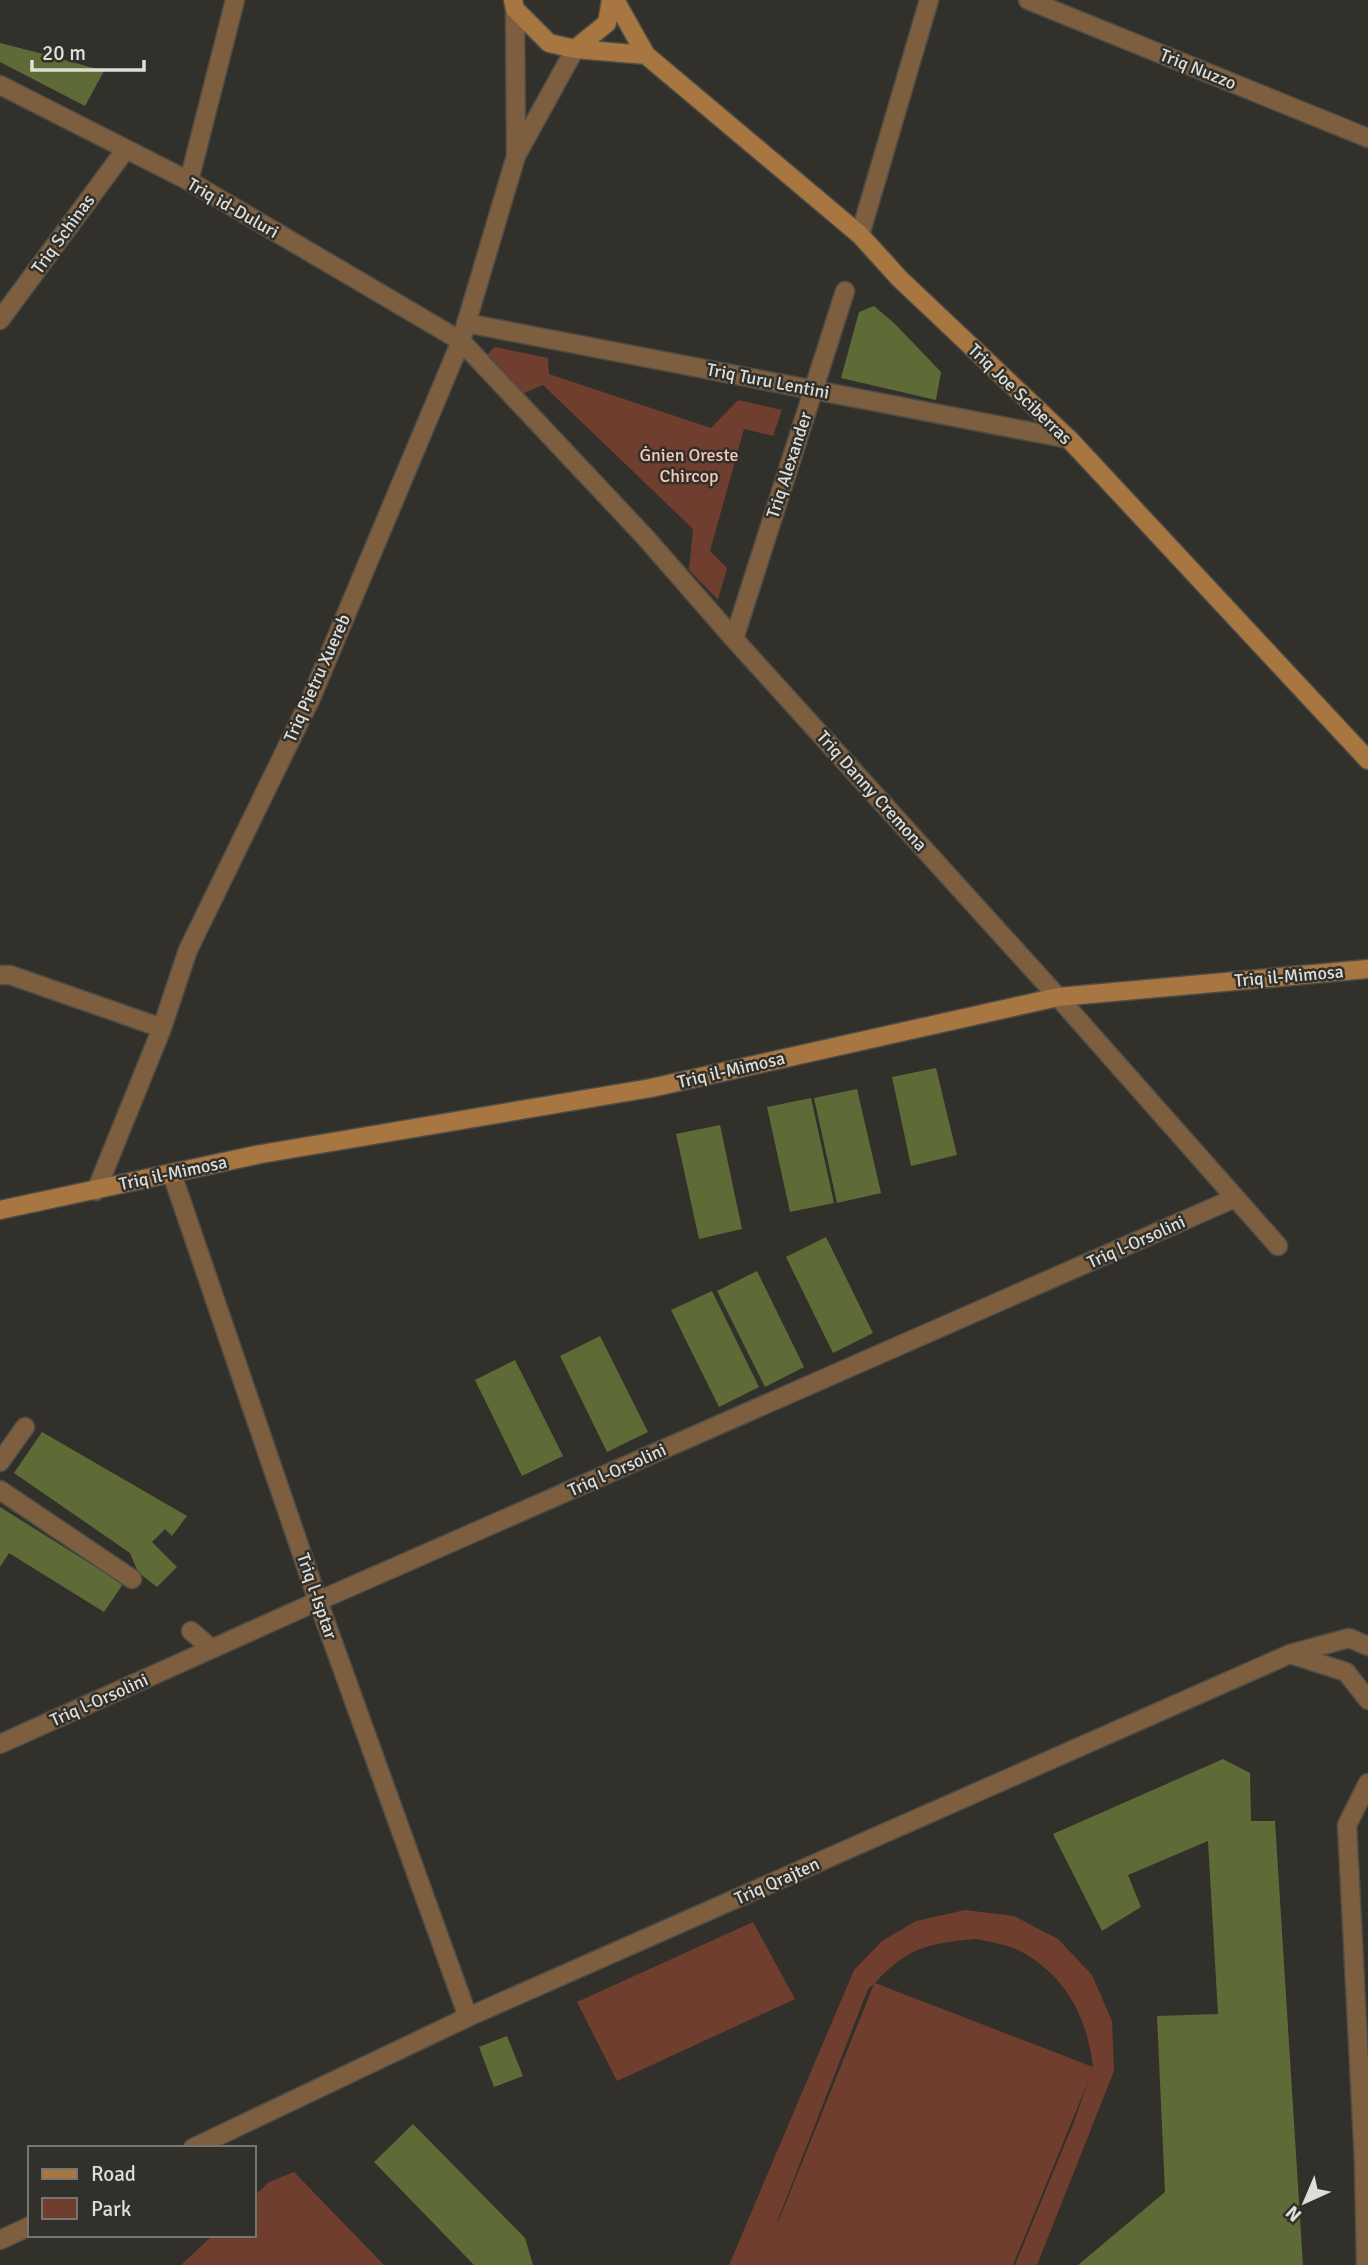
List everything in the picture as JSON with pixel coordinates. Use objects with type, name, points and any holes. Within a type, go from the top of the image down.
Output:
[{"type":"street","points":[[189,181],[235,0]]},
{"type":"street","name":"Triq Joe Sciberras","points":[[575,49],[607,23],[613,0]]},
{"type":"street","name":"Triq Joe Sciberras","points":[[613,0],[646,55],[860,234],[900,279],[1069,439],[1368,760]]},
{"type":"street","points":[[860,234],[929,0]]},
{"type":"street","name":"Triq Nuzzo","points":[[1028,0],[1368,138]]},
{"type":"street","points":[[514,5],[549,43],[575,49],[646,55]]},
{"type":"street","name":"Triq Pietru Xuereb","points":[[514,5],[516,156]]},
{"type":"street","name":"Triq Pietru Xuereb","points":[[96,1191],[162,1028],[188,950],[311,698],[461,341],[516,156],[575,49]]},
{"type":"street","name":"Triq id-Duluri","points":[[0,85],[189,181],[461,341]]},
{"type":"street","name":"Triq Schinas","points":[[0,320],[126,149]]},
{"type":"street","name":"Triq Alexander","points":[[734,639],[845,290]]},
{"type":"street","name":"Triq Turu Lentini","points":[[466,323],[1069,439]]},
{"type":"street","name":"Triq Danny Cremona","points":[[461,341],[646,538],[1278,1246]]},
{"type":"street","name":"Triq il-Mimosa","points":[[0,1210],[261,1154],[651,1088],[1058,997],[1368,969]]},
{"type":"street","points":[[0,975],[10,975],[162,1028]]},
{"type":"street","name":"Triq l-Isptar","points":[[172,1174],[318,1601],[468,2017]]},
{"type":"street","name":"Triq l-Orsolini","points":[[0,1744],[318,1601],[1235,1198]]},
{"type":"street","points":[[0,1462],[25,1427]]},
{"type":"street","points":[[0,1490],[132,1579]]},
{"type":"street","points":[[191,1631],[212,1649]]},
{"type":"street","name":"Triq Qrajten","points":[[197,2146],[468,2017],[1290,1654],[1349,1638],[1368,1646]]},
{"type":"street","points":[[1290,1654],[1346,1672],[1368,1700]]},
{"type":"street","points":[[1366,2265],[1366,2160],[1347,1825],[1368,1783]]},
{"type":"street","points":[[0,2240],[28,2227]]},
{"type":"green space","name":"Ġnien Oreste Chircop","points":[[495,347],[548,358],[549,374],[711,428],[738,400],[782,410],[773,436],[744,429],[710,551],[727,568],[718,600],[689,570],[693,529],[543,385],[522,394],[487,355]]},
{"type":"green space","points":[[965,1910],[1014,1916],[1058,1939],[1092,1975],[1112,2021],[1114,2071],[1037,2265],[1015,2265],[1090,2077],[1013,2265],[729,2265],[854,1970],[882,1941],[916,1921]],"holes":[[[976,1939],[1018,1950],[1049,1971],[1061,1984],[1079,2014],[1093,2067],[875,1983],[898,1961],[920,1949],[945,1942]],[[874,1984],[778,2222],[777,2222],[868,1989]]]},
{"type":"green space","points":[[753,1922],[795,1999],[617,2081],[577,2002]]},
{"type":"green space","points":[[294,2172],[384,2265],[181,2265],[211,2237],[256,2237],[256,2194],[269,2182]]},
{"type":"building","points":[[0,43],[104,71],[85,106],[0,62]]},
{"type":"building","points":[[874,306],[941,372],[936,400],[841,378],[859,312]]},
{"type":"building","points":[[936,1068],[957,1155],[911,1166],[892,1077]]},
{"type":"building","points":[[857,1089],[881,1193],[837,1203],[814,1098]]},
{"type":"building","points":[[811,1098],[834,1203],[790,1212],[767,1107]]},
{"type":"building","points":[[720,1125],[742,1229],[699,1239],[676,1134]]},
{"type":"building","points":[[826,1237],[873,1333],[833,1353],[786,1257]]},
{"type":"building","points":[[757,1271],[804,1367],[765,1387],[717,1291]]},
{"type":"building","points":[[712,1291],[759,1387],[719,1407],[671,1310]]},
{"type":"building","points":[[600,1336],[648,1432],[607,1452],[560,1356]]},
{"type":"building","points":[[515,1360],[563,1456],[522,1476],[475,1380]]},
{"type":"building","points":[[42,1432],[187,1516],[172,1536],[165,1529],[152,1542],[177,1567],[157,1587],[138,1572],[130,1553],[14,1473]]},
{"type":"building","points":[[0,1507],[123,1584],[104,1612],[9,1553],[0,1567]]},
{"type":"building","points":[[1223,1759],[1250,1773],[1251,1821],[1275,1821],[1303,2265],[1078,2265],[1165,2192],[1157,2016],[1218,2014],[1208,1841],[1128,1875],[1141,1907],[1102,1931],[1053,1834]]},
{"type":"building","points":[[507,2036],[523,2076],[494,2087],[479,2047]]},
{"type":"building","points":[[413,2124],[525,2238],[533,2265],[474,2265],[374,2162]]}]
